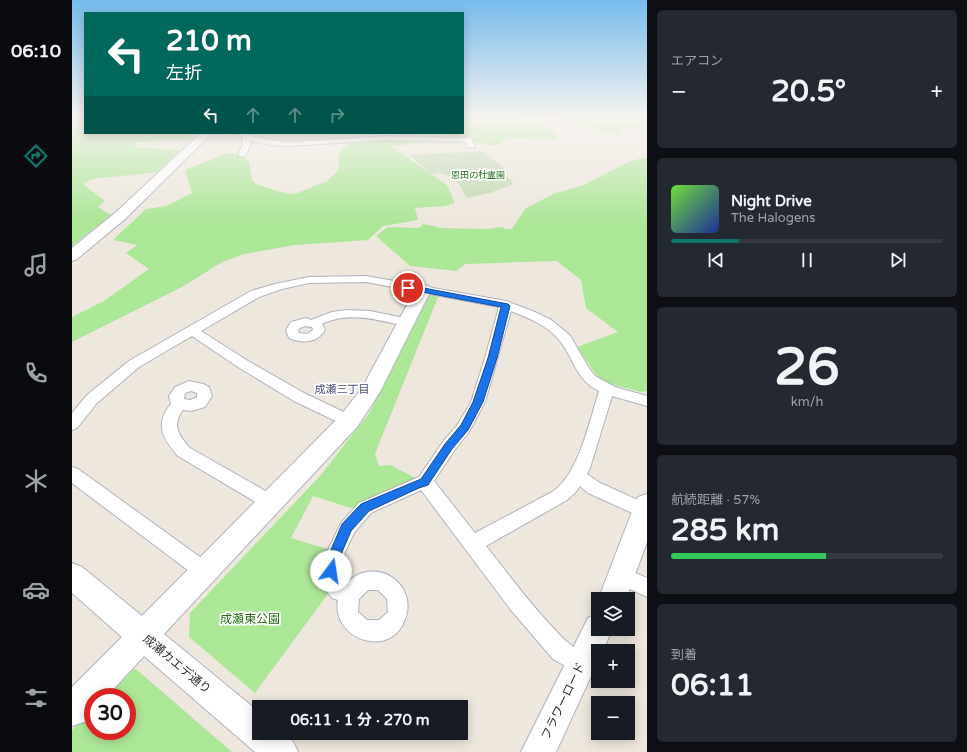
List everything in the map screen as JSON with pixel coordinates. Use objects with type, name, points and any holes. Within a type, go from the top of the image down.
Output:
[{"type":"street","points":[[72,256],[120,216],[187,152]]},
{"type":"street","points":[[72,424],[92,399],[146,356],[255,294],[279,286],[309,280],[366,279],[506,306],[524,311],[552,327],[565,340],[584,372],[591,380],[607,389],[647,401]]},
{"type":"street","points":[[72,710],[349,421],[370,392],[422,290]]},
{"type":"street","points":[[349,595],[339,591],[331,582],[331,571],[336,552],[347,528],[365,508],[416,484],[424,482],[448,446],[464,428],[478,402],[506,306]]},
{"type":"street","points":[[314,323],[322,318],[351,312],[405,322]]},
{"type":"street","points":[[191,330],[243,364],[299,397],[349,421]]},
{"type":"street","points":[[473,544],[565,493],[573,484],[582,468],[607,389]]},
{"type":"street","points":[[180,404],[172,414],[169,427],[173,440],[184,452],[270,502]]},
{"type":"street","points":[[72,474],[204,571]]},
{"type":"street","points":[[577,475],[594,488],[646,507],[617,588],[647,588]]},
{"type":"street","points":[[424,482],[518,603],[561,651],[581,664]]},
{"type":"street","name":"成瀬カエデ通り","points":[[72,576],[281,752]]},
{"type":"street","name":"フラワーロード","points":[[538,752],[594,636]]},
{"type":"green space","points":[[72,152],[178,152],[157,172],[92,179],[83,184],[105,201],[98,207],[111,215],[72,246]]},
{"type":"green space","points":[[340,152],[400,152],[447,185],[455,203],[445,206],[415,208],[418,220],[383,226],[368,240],[295,245],[244,254],[222,262],[184,286],[72,342],[72,317],[104,301],[149,269],[126,253],[137,245],[113,240],[146,209],[167,206],[192,193],[185,170],[225,154],[234,154],[243,157],[249,162],[252,180],[256,184],[280,192],[295,194],[327,181],[339,169],[338,155]]},
{"type":"green space","name":"恩田の杜霊園","points":[[483,152],[504,168],[507,177],[513,184],[490,193],[466,198],[461,186],[454,178],[444,174],[431,174],[410,155]]},
{"type":"green space","points":[[641,158],[647,158],[647,391],[641,392],[604,382],[595,373],[577,347],[618,332],[586,308],[581,280],[557,261],[465,264],[457,271],[410,266],[376,236],[388,227],[419,228],[423,224],[439,227],[438,228],[486,229],[504,227],[503,229],[512,229],[525,209],[553,194],[584,185],[626,163]]},
{"type":"green space","name":"成瀬東公園","points":[[424,294],[438,297],[375,454],[379,466],[391,465],[419,480],[354,509],[313,496],[291,538],[333,551],[333,587],[255,693],[189,637],[190,613],[321,475],[370,412]]},
{"type":"green space","points":[[136,669],[232,752],[72,752],[72,730],[84,717],[84,740],[136,740],[136,688],[112,688],[128,671]]},
{"type":"district","name":"成瀬三丁目","points":[[342,389]]},
{"type":"route","points":[[331,571],[336,552],[347,528],[365,508],[416,484],[424,482],[448,446],[464,428],[478,402],[506,306],[408,288]]}]
